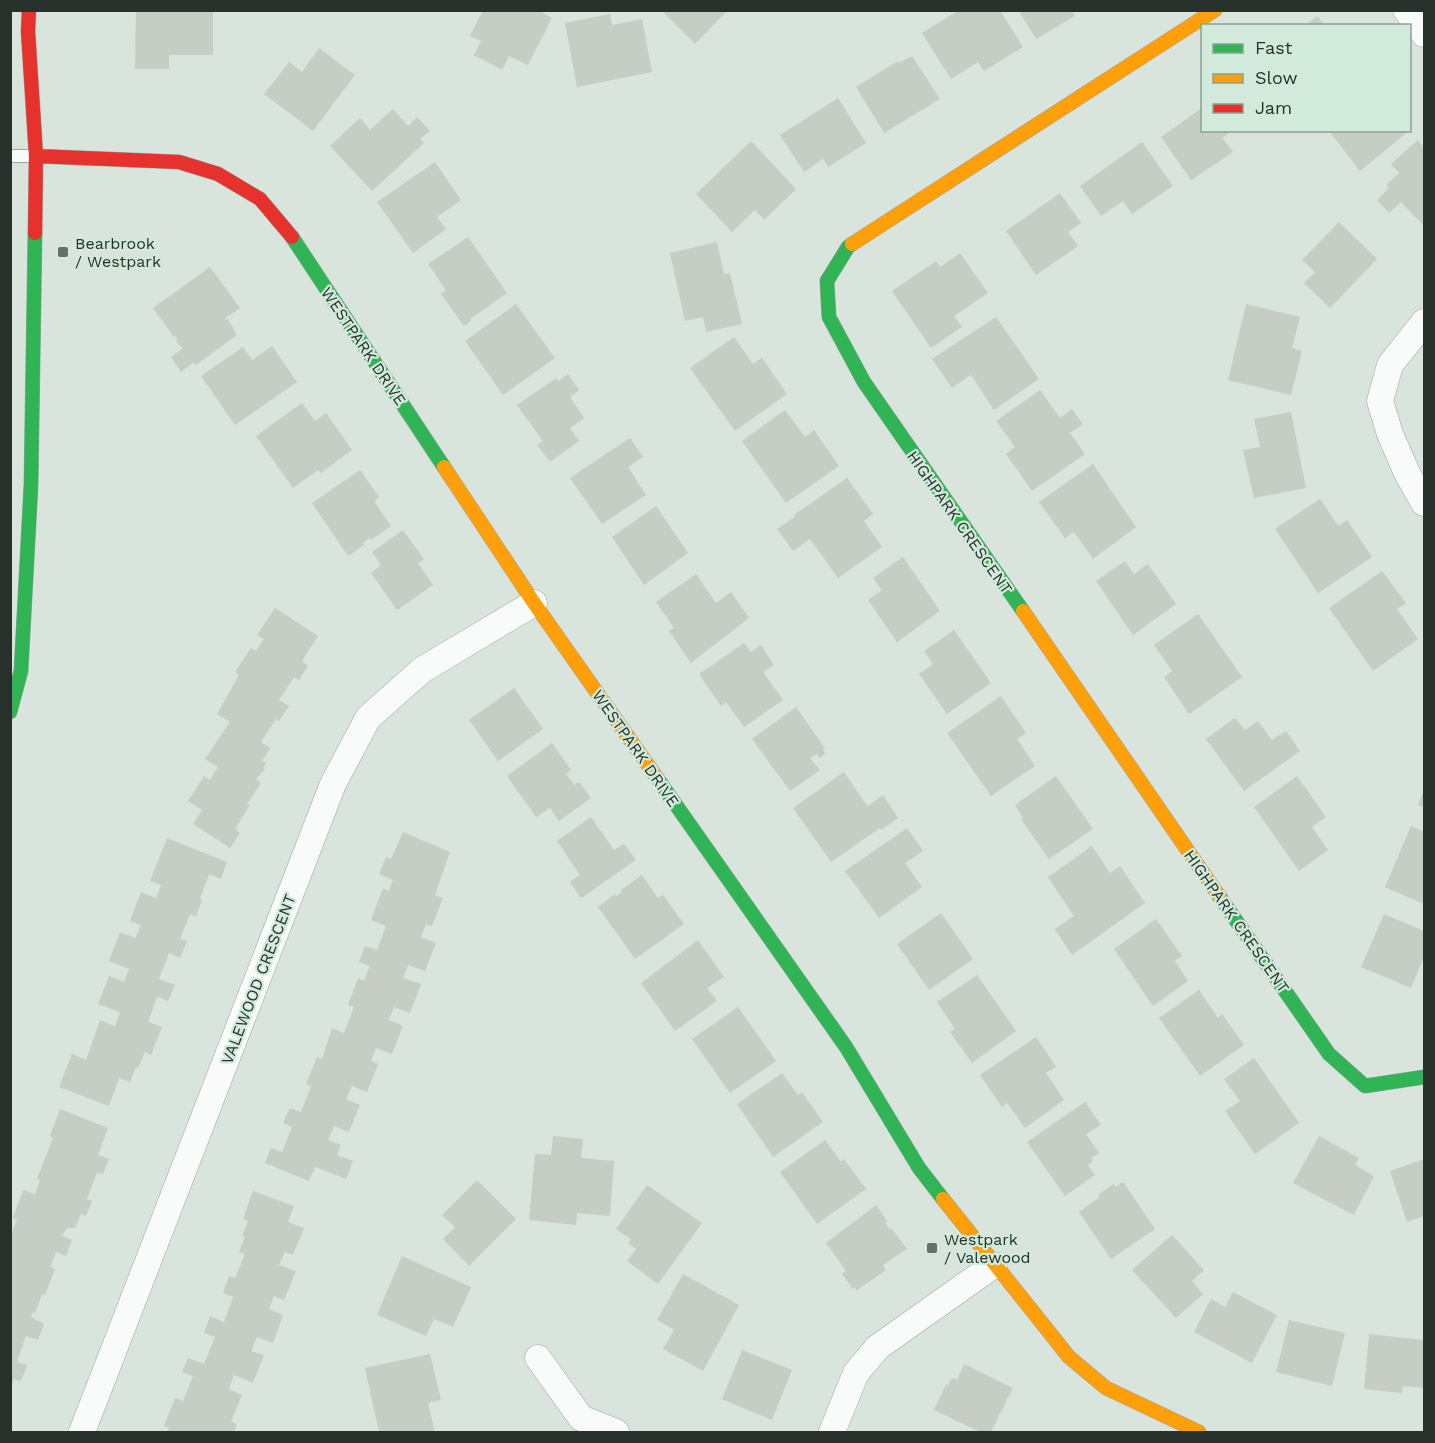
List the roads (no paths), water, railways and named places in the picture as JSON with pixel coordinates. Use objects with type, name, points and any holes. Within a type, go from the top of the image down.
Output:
[{"type":"street","points":[[10,712],[21,671],[31,485],[36,156],[28,31],[29,10]]},
{"type":"street","name":"HIGHPARK CRESCENT","points":[[1215,10],[848,247],[827,281],[829,317],[864,382],[1329,1054],[1365,1086],[1425,1077]]},
{"type":"street","points":[[1406,10],[1425,34]]},
{"type":"street","name":"WESTPARK DRIVE","points":[[36,156],[179,162],[218,174],[260,199],[298,245],[534,603],[846,1047],[919,1168],[1069,1357],[1106,1388],[1199,1432]]},
{"type":"street","points":[[1425,322],[1390,365],[1380,401],[1390,434],[1407,473],[1425,503]]},
{"type":"street","name":"VALEWOOD CRESCENT","points":[[82,1432],[333,784],[368,718],[422,670],[534,603]]},
{"type":"street","points":[[832,1432],[856,1373],[878,1347],[994,1265]]},
{"type":"street","points":[[538,1358],[581,1418],[616,1432]]},
{"type":"lane","points":[[10,156],[36,156]]},
{"type":"place","name":"Bearbrook / Westpark","points":[[63,252]]},
{"type":"place","name":"Westpark / Valewood","points":[[932,1248]]}]
